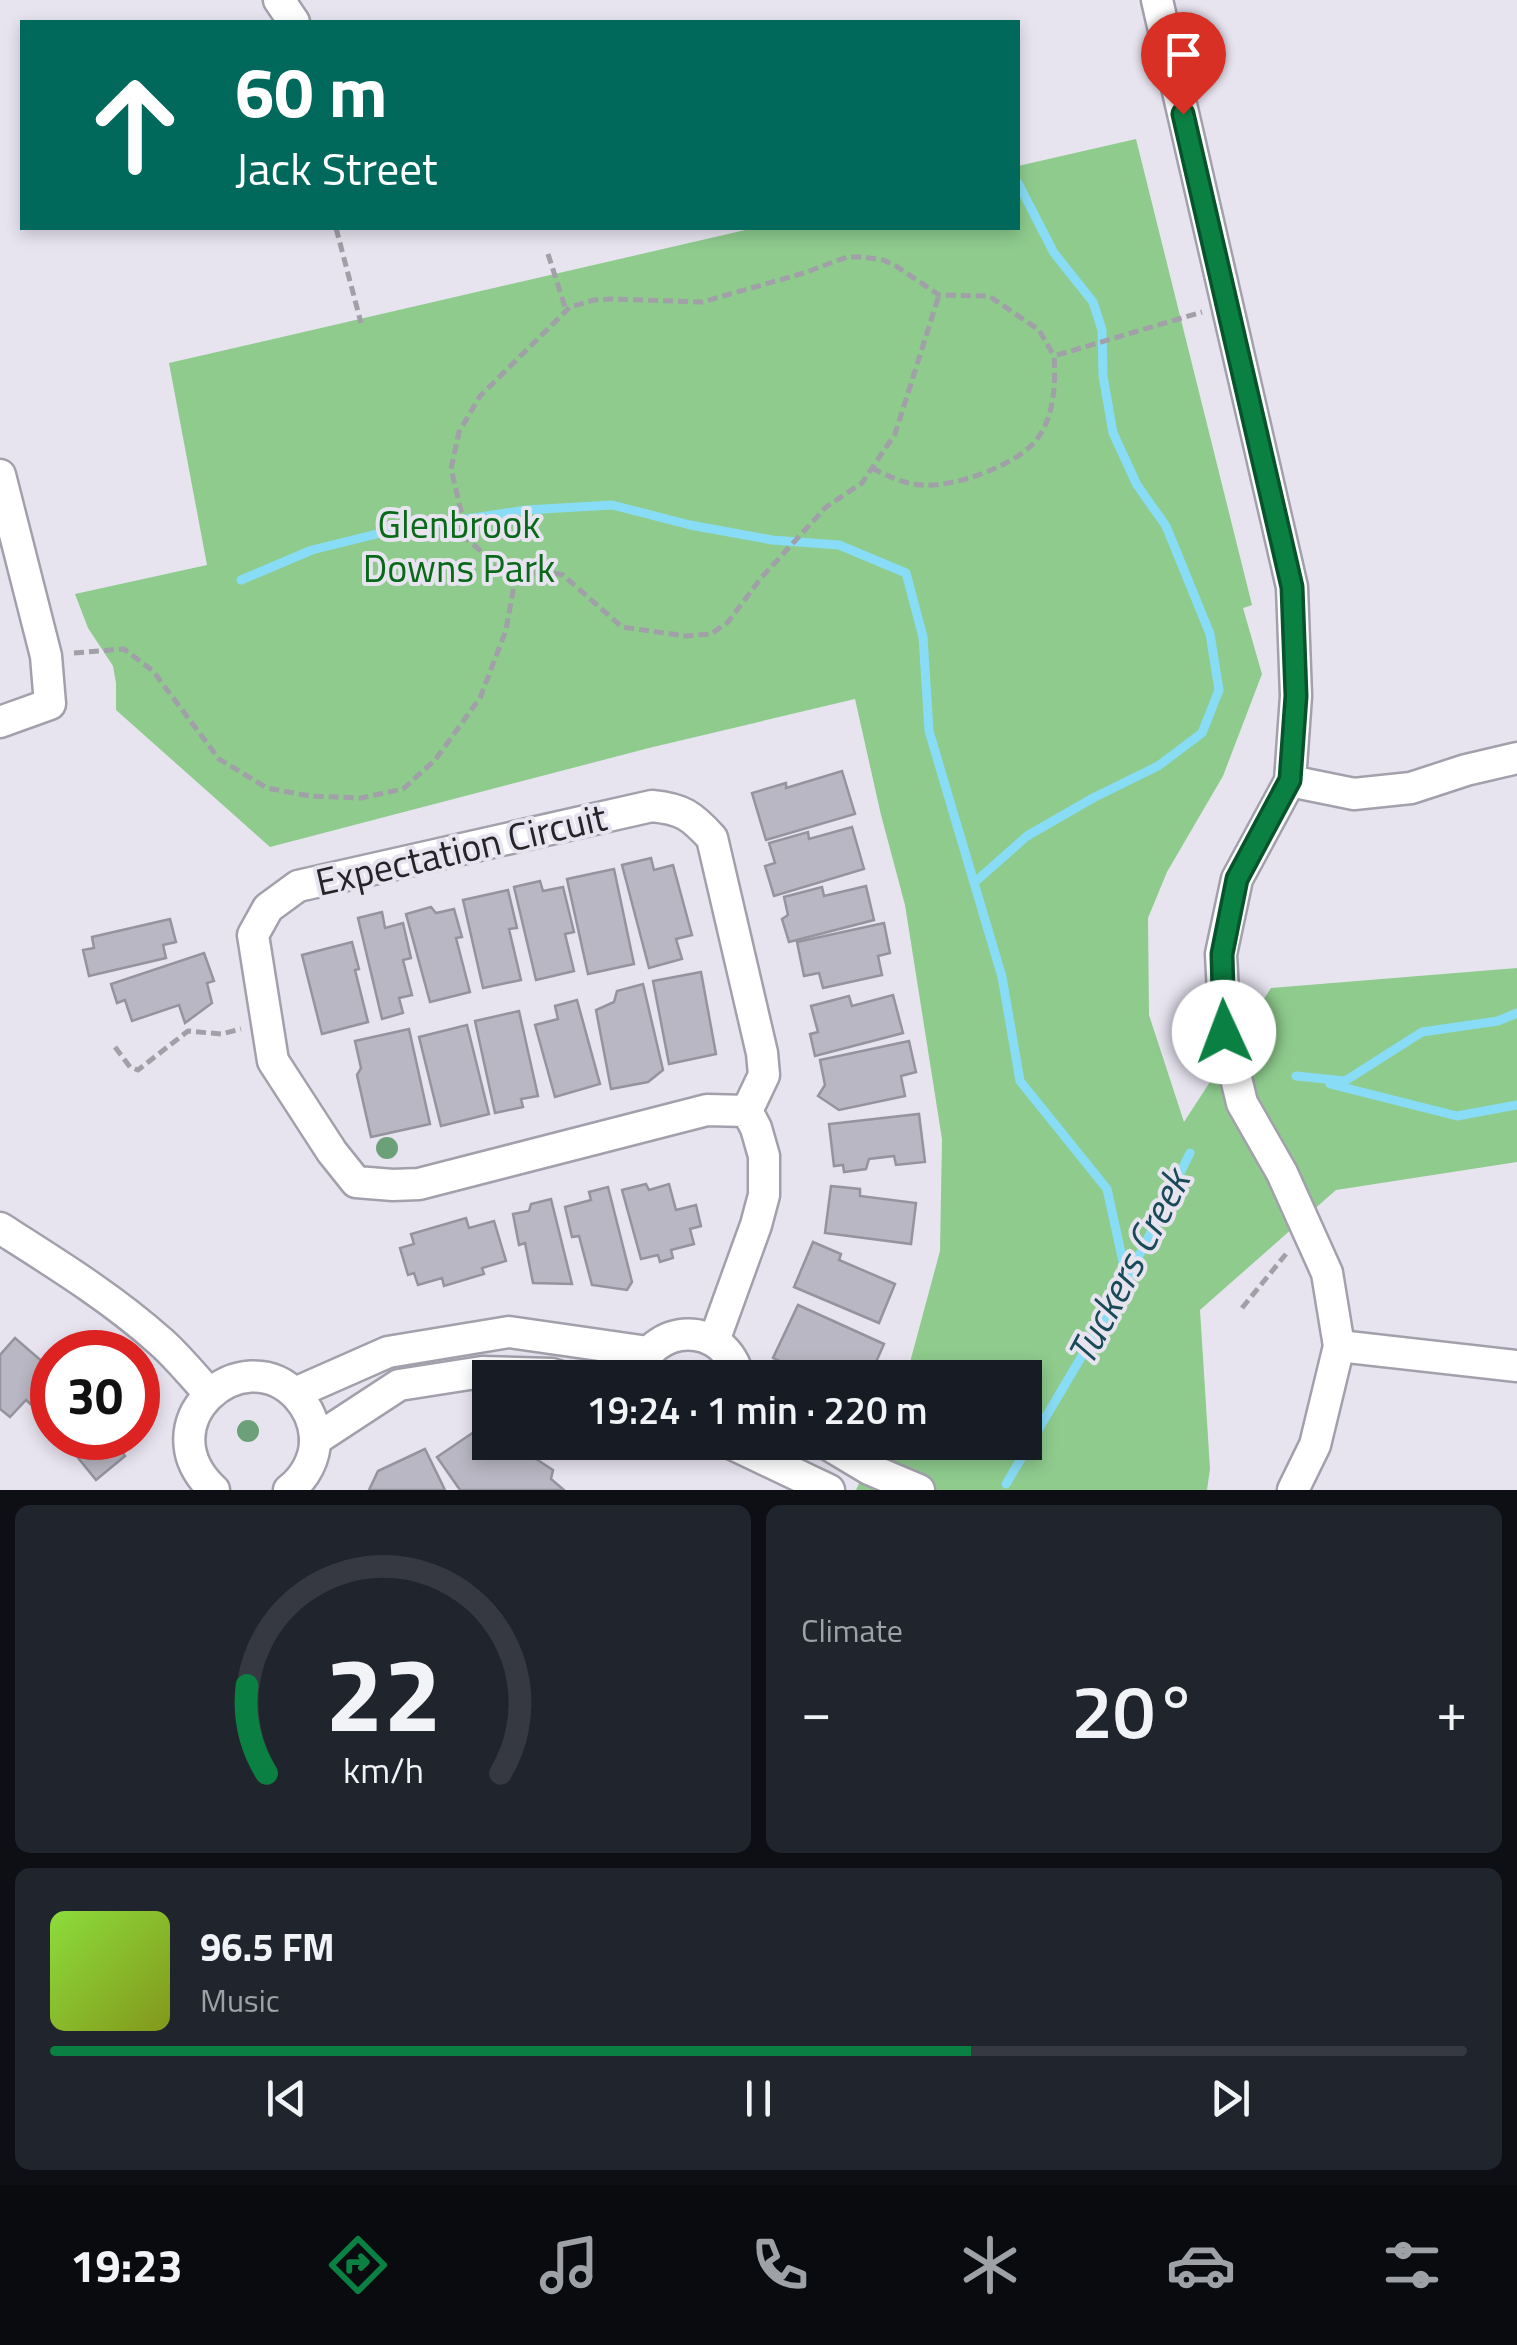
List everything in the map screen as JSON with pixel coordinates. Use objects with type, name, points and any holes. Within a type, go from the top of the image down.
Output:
[{"type":"street","points":[[1156,0],[1292,587],[1296,696],[1290,780],[1237,879],[1222,954],[1224,1032],[1242,1102],[1282,1173],[1327,1272],[1339,1346],[1315,1445],[1293,1490]]},
{"type":"street","points":[[0,475],[46,656],[50,704],[0,722]]},
{"type":"street","points":[[1290,780],[1354,794],[1411,788],[1517,758]]},
{"type":"street","name":"Expectation Circuit","points":[[652,806],[677,808],[712,838],[762,1053],[764,1075],[747,1111],[706,1110],[419,1184],[356,1182],[273,1060],[252,935],[268,908],[298,886],[652,806]]},
{"type":"street","points":[[714,1341],[764,1195],[764,1156],[747,1111]]},
{"type":"street","points":[[0,1228],[65,1269],[162,1342],[209,1393]]},
{"type":"street","points":[[294,1393],[388,1352],[508,1332],[625,1360]]},
{"type":"street","points":[[645,1360],[662,1340],[697,1334],[714,1341],[732,1360]]},
{"type":"street","points":[[1339,1346],[1517,1366]]},
{"type":"street","points":[[315,1440],[398,1385],[472,1374]]},
{"type":"street","points":[[202,1486],[189,1443],[198,1408],[209,1393],[236,1379],[252,1377],[282,1384],[306,1407],[313,1422],[313,1456],[294,1488]]},
{"type":"street","points":[[766,1460],[829,1490]]},
{"type":"street","points":[[854,1460],[919,1490]]},
{"type":"path","points":[[337,230],[361,323]]},
{"type":"path","points":[[548,254],[566,310]]},
{"type":"path","points":[[514,580],[468,540],[451,469],[459,432],[480,396],[570,307],[594,300],[702,302],[847,257],[883,260],[939,295],[989,296],[1039,330],[1054,356],[1056,382],[1046,424],[1036,441],[1017,458],[973,476],[922,486],[896,480],[872,468]]},
{"type":"path","points":[[514,580],[541,570],[563,575],[622,627],[686,636],[711,634],[728,622],[826,507],[862,482],[895,434],[939,295]]},
{"type":"path","points":[[1054,356],[1226,305]]},
{"type":"path","points":[[46,656],[124,649],[154,671],[219,759],[267,788],[310,796],[361,798],[403,789],[434,760],[480,698],[506,630],[514,580]]},
{"type":"path","points":[[115,1047],[130,1068],[138,1070],[188,1030],[221,1034],[249,1027]]},
{"type":"path","points":[[1242,1308],[1291,1248]]},
{"type":"green space","name":"Glenbrook Downs Park","points":[[1136,139],[1252,605],[1243,608],[1262,674],[1223,776],[1167,872],[1148,918],[1149,1015],[1184,1122],[1271,988],[1517,968],[1517,1162],[1336,1190],[1200,1310],[1210,1469],[1207,1490],[856,1490],[870,1460],[1042,1460],[1042,1360],[911,1360],[940,1251],[942,1139],[905,905],[855,699],[649,748],[270,847],[116,710],[113,666],[88,628],[75,594],[207,565],[169,363],[745,230],[1020,230],[1020,166]]},
{"type":"building","points":[[842,771],[855,814],[766,840],[752,793],[786,783],[786,788]]},
{"type":"building","points":[[852,827],[864,869],[774,896],[765,866],[775,863],[769,843],[808,832],[809,839]]},
{"type":"building","points":[[651,858],[654,870],[673,865],[692,935],[676,939],[682,959],[649,968],[622,865]]},
{"type":"building","points":[[614,869],[634,964],[588,974],[567,879]]},
{"type":"building","points":[[540,881],[543,891],[563,887],[574,932],[565,934],[574,971],[536,980],[514,887]]},
{"type":"building","points":[[866,886],[874,920],[789,942],[782,919],[788,915],[784,897],[822,887],[824,896]]},
{"type":"building","points":[[508,890],[517,928],[509,929],[521,980],[483,988],[463,900]]},
{"type":"building","points":[[431,907],[436,913],[454,909],[462,937],[456,938],[470,992],[430,1002],[406,914]]},
{"type":"building","points":[[382,912],[385,928],[403,923],[411,958],[403,960],[412,995],[399,998],[403,1013],[382,1019],[358,918]]},
{"type":"building","points":[[170,919],[176,942],[163,945],[166,958],[89,976],[83,950],[94,948],[92,937]]},
{"type":"building","points":[[884,923],[890,953],[878,956],[882,975],[823,988],[819,973],[804,976],[797,942]]},
{"type":"building","points":[[352,942],[368,1022],[322,1034],[302,955]]},
{"type":"building","points":[[204,953],[214,981],[207,983],[212,1003],[185,1023],[179,1005],[132,1021],[125,1000],[117,1003],[111,984]]},
{"type":"building","points":[[701,972],[716,1054],[669,1064],[653,981]]},
{"type":"building","points":[[643,984],[663,1070],[648,1082],[611,1089],[596,1010],[614,1002],[617,991]]},
{"type":"building","points":[[893,995],[903,1033],[815,1056],[810,1034],[818,1032],[811,1006],[849,996],[852,1006]]},
{"type":"building","points":[[577,1000],[600,1084],[555,1097],[535,1025],[558,1019],[555,1006]]},
{"type":"building","points":[[519,1011],[538,1096],[521,1099],[523,1107],[495,1113],[475,1021]]},
{"type":"building","points":[[467,1025],[489,1114],[441,1126],[419,1037]]},
{"type":"building","points":[[409,1029],[430,1124],[371,1137],[357,1075],[361,1068],[355,1041]]},
{"type":"building","points":[[909,1041],[916,1072],[901,1076],[905,1096],[839,1110],[818,1096],[825,1085],[820,1060]]},
{"type":"building","points":[[919,1114],[925,1162],[896,1165],[894,1156],[869,1159],[866,1169],[844,1172],[843,1165],[834,1166],[829,1124]]},
{"type":"building","points":[[646,1184],[649,1190],[669,1184],[676,1210],[696,1205],[701,1226],[690,1229],[694,1244],[671,1250],[673,1258],[660,1262],[658,1255],[641,1259],[622,1190]]},
{"type":"building","points":[[831,1186],[860,1189],[860,1196],[916,1203],[911,1244],[825,1233]]},
{"type":"building","points":[[608,1187],[632,1282],[627,1290],[592,1285],[579,1236],[572,1237],[565,1207],[591,1200],[589,1192]]},
{"type":"building","points":[[551,1199],[572,1284],[533,1283],[525,1243],[519,1245],[513,1214],[529,1211],[531,1204]]},
{"type":"building","points":[[466,1218],[469,1228],[494,1221],[506,1261],[482,1268],[484,1274],[444,1286],[442,1278],[418,1285],[414,1273],[408,1275],[400,1248],[414,1244],[411,1234]]},
{"type":"building","points":[[813,1242],[841,1254],[839,1260],[895,1284],[879,1323],[794,1287]]},
{"type":"building","points":[[798,1305],[884,1344],[877,1360],[773,1358]]},
{"type":"building","points":[[15,1338],[30,1351],[30,1404],[26,1400],[10,1417],[0,1409],[0,1355]]},
{"type":"building","points":[[472,1433],[472,1460],[538,1460],[553,1470],[551,1479],[564,1490],[460,1490],[437,1457]]},
{"type":"building","points":[[425,1449],[445,1490],[369,1490],[378,1471]]},
{"type":"building","points":[[80,1460],[120,1460],[96,1480]]},
{"type":"waterway","points":[[975,882],[1027,836],[1158,766],[1202,733],[1219,690],[1210,634],[1166,526],[1137,485],[1113,433],[1103,376],[1102,330],[1093,302],[1054,253],[1020,187]]},
{"type":"waterway","points":[[241,580],[312,550],[393,530],[526,510],[612,505],[772,540],[839,545],[906,573],[923,637],[929,731],[1002,977],[1020,1081],[1107,1189],[1127,1280]]},
{"type":"waterway","points":[[1296,1076],[1345,1081],[1422,1032],[1498,1021],[1517,1013]]},
{"type":"waterway","name":"Tuckers Creek","points":[[1330,1084],[1457,1116],[1517,1105]]},
{"type":"waterway","name":"Tuckers Creek","points":[[1006,1484],[1127,1280],[1190,1153]]},
{"type":"route","points":[[1183,114],[1292,587],[1296,696],[1290,780],[1237,879],[1222,954],[1224,1032]]}]
